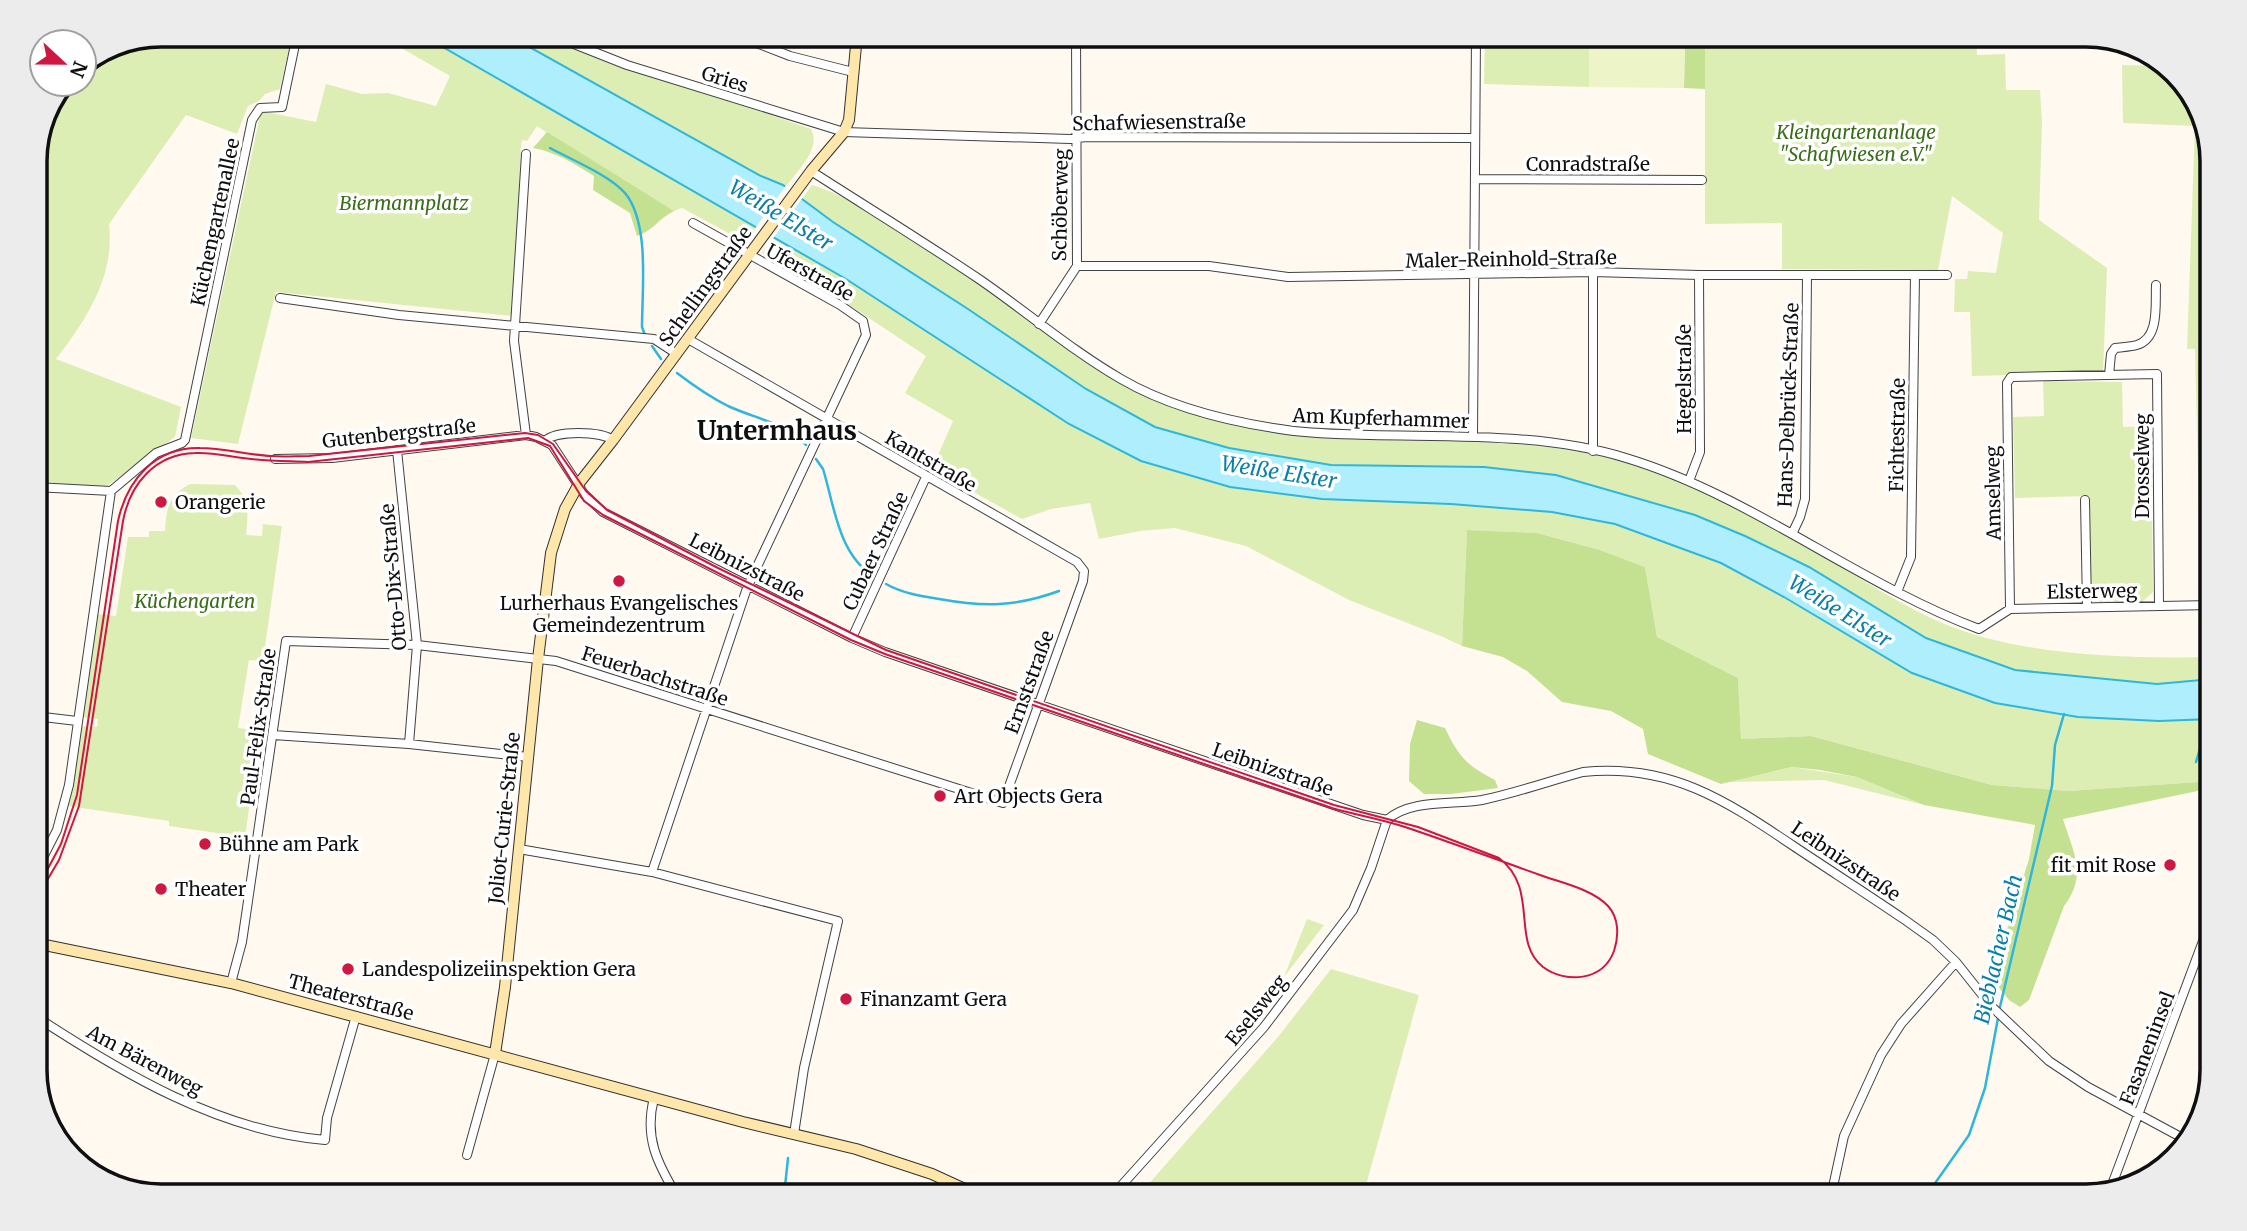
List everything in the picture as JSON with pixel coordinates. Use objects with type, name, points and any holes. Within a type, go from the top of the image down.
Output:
[{"type":"main road","name":"Schellingstraße","points":[[578,486],[808,176],[844,132],[849,120],[856,47]]},
{"type":"main road","name":"Joliot-Curie-Straße","points":[[495,1054],[505,987],[538,659],[553,544],[565,509],[578,486]]},
{"type":"main road","name":"Theaterstraße","points":[[47,945],[231,983],[881,1157],[954,1184]]},
{"type":"street","name":"Küchengartenallee","points":[[111,491],[156,453],[186,440],[252,120],[260,107],[282,107],[294,47]]},
{"type":"street","name":"Gries","points":[[582,47],[627,65],[844,132]]},
{"type":"street","points":[[767,47],[790,56],[853,72]]},
{"type":"street","name":"Schöberweg","points":[[1039,324],[1077,266],[1076,47]]},
{"type":"street","points":[[1473,438],[1476,47]]},
{"type":"street","name":"Schafwiesenstraße","points":[[844,132],[1022,139],[1475,138]]},
{"type":"street","points":[[526,154],[514,341],[526,435],[545,441],[556,434],[576,433],[608,436],[613,440]]},
{"type":"street","name":"Am Kupferhammer","points":[[808,176],[980,280],[1039,324],[1123,380],[1168,402],[1227,419],[1283,430],[1526,439],[1624,457],[1689,481],[1935,612],[1979,629],[2010,609]]},
{"type":"street","name":"Conradstraße","points":[[1475,179],[1702,180]]},
{"type":"street","name":"Uferstraße","points":[[693,223],[752,252],[863,321],[866,335],[826,418]]},
{"type":"street","name":"Maler-Reinhold-Straße","points":[[1077,266],[1209,266],[1288,277],[1593,272],[1699,275],[1947,275]]},
{"type":"street","points":[[1593,272],[1593,450]]},
{"type":"street","name":"Hegelstraße","points":[[1689,481],[1700,452],[1699,275]]},
{"type":"street","name":"Hans-Delbrück-Straße","points":[[1792,534],[1805,499],[1807,275]]},
{"type":"street","name":"Fichtestraße","points":[[1897,592],[1910,557],[1915,275]]},
{"type":"street","points":[[2109,375],[2111,354],[2115,348],[2139,345],[2148,339],[2153,330],[2156,285]]},
{"type":"street","points":[[280,298],[399,315],[654,339],[677,354]]},
{"type":"street","name":"Kantstraße","points":[[688,339],[1077,562],[1084,571]]},
{"type":"street","name":"Drosselweg","points":[[2011,377],[2157,374],[2159,605]]},
{"type":"street","name":"Amselweg","points":[[2010,609],[2007,383],[2011,377]]},
{"type":"street","points":[[652,872],[748,586],[826,418]]},
{"type":"street","name":"Gutenbergstraße","points":[[275,460],[331,458],[526,435]]},
{"type":"street","name":"Leibnizstraße","points":[[545,441],[557,451],[578,486],[603,512],[852,638],[885,652],[1333,807],[1387,820],[1415,807],[1481,800],[1583,772],[1651,774],[1680,782],[1727,802],[1905,920],[1933,940],[1956,962],[2003,1019],[2064,1073],[2179,1135]]},
{"type":"street","name":"Otto-Dix-Straße","points":[[397,450],[417,645],[409,744]]},
{"type":"street","name":"Cubaer Straße","points":[[852,638],[926,477]]},
{"type":"street","points":[[47,488],[111,491],[69,785],[57,830],[47,850]]},
{"type":"street","points":[[2085,500],[2087,606]]},
{"type":"street","name":"Ernststraße","points":[[1003,803],[1083,581],[1084,571]]},
{"type":"street","name":"Elsterweg","points":[[2010,609],[2200,605]]},
{"type":"street","name":"Feuerbachstraße","points":[[286,641],[417,645],[556,661],[1003,803]]},
{"type":"street","name":"Paul-Felix-Straße","points":[[231,983],[242,942],[286,641]]},
{"type":"street","points":[[47,719],[77,725]]},
{"type":"street","points":[[273,734],[409,744],[528,757]]},
{"type":"street","name":"Eselsweg","points":[[1123,1184],[1265,1027],[1353,910],[1387,820]]},
{"type":"street","points":[[519,849],[652,872],[838,921],[804,1068],[794,1134]]},
{"type":"street","name":"Fasaneninsel","points":[[2113,1181],[2200,949]]},
{"type":"street","points":[[1834,1184],[1844,1136],[1881,1055],[1901,1024],[1956,962]]},
{"type":"street","name":"Am Bärenweg","points":[[47,1023],[145,1083],[186,1102],[272,1132],[325,1140],[327,1118],[356,1016]]},
{"type":"street","name":"Joliot-Curie-Straße","points":[[467,1155],[495,1054]]},
{"type":"street","points":[[654,1098],[651,1109],[653,1151],[671,1184]]},
{"type":"green space","points":[[161,47],[289,47],[280,89],[265,94],[259,101],[248,106],[237,134],[186,115],[109,224],[110,243],[103,279],[88,312],[56,359],[181,407],[175,437],[104,488],[47,482],[47,153],[51,131],[67,98],[98,98],[98,66],[124,53]]},
{"type":"green space","name":"Biermannplatz","points":[[400,47],[443,47],[757,227],[745,242],[682,208],[674,211],[537,126],[527,141],[522,140],[521,146],[513,316],[276,292],[238,444],[191,438],[261,111],[316,122],[326,84],[362,94],[388,93],[436,106],[450,76]]},
{"type":"green space","points":[[530,47],[569,47],[611,64],[811,129],[811,152],[786,187],[761,176]]},
{"type":"green space","points":[[1485,47],[1589,47],[1589,87],[1484,84]]},
{"type":"green space","points":[[1589,47],[1685,47],[1684,88],[1589,87]]},
{"type":"green space","points":[[1685,47],[1705,47],[1705,89],[1684,88]]},
{"type":"green space","name":"Kleingartenanlage \"Schafwiesen e.V.\"","points":[[1705,47],[1977,47],[1977,55],[2005,54],[2006,90],[2040,90],[2042,123],[2039,220],[2107,268],[2103,373],[1972,376],[1970,312],[1954,312],[1955,279],[1967,279],[1968,271],[1996,273],[2003,233],[1952,196],[1938,270],[1782,269],[1782,223],[1705,224]]},
{"type":"green space","points":[[2122,65],[2148,66],[2172,86],[2195,126],[2123,123]]},
{"type":"green space","points":[[2195,128],[2200,153],[2199,515],[2195,349],[2187,349]]},
{"type":"green space","points":[[547,132],[674,211],[637,236],[630,213],[593,190],[594,176],[557,155],[533,148]]},
{"type":"green space","points":[[812,185],[845,199],[993,294],[1095,368],[1162,403],[1307,435],[1517,444],[1587,453],[1620,461],[1716,498],[1807,547],[1901,603],[1942,623],[2005,643],[2040,649],[2110,656],[2200,657],[2200,680],[2157,684],[2015,670],[1926,638],[1809,567],[1745,536],[1695,515],[1556,475],[1484,467],[1331,465],[1229,448],[1155,427],[1086,389],[802,199]]},
{"type":"green space","points":[[774,237],[846,279],[1069,424],[1141,461],[1451,504],[1552,512],[1615,524],[1721,563],[1784,597],[2078,717],[2159,721],[2200,719],[2200,782],[2069,791],[1992,785],[1811,736],[1741,739],[1738,678],[1657,637],[1645,567],[1600,550],[1537,533],[1467,530],[1462,646],[1349,600],[1246,546],[1175,528],[1099,539],[1090,503],[1051,509],[1022,519],[932,469],[953,421],[905,393],[926,356],[836,296],[762,253]]},
{"type":"green space","points":[[2043,381],[2122,382],[2123,427],[2151,426],[2153,592],[2142,602],[2091,602],[2087,496],[2015,498],[2013,417],[2044,416]]},
{"type":"green space","name":"Küchengarten","points":[[190,484],[235,485],[246,502],[246,535],[262,536],[263,524],[282,526],[263,661],[249,660],[238,728],[260,731],[245,837],[169,826],[169,821],[68,806],[81,726],[97,727],[98,719],[82,717],[98,614],[116,616],[128,537],[149,537],[149,531],[165,531],[170,503],[177,493]]},
{"type":"green space","points":[[1467,530],[1537,533],[1600,550],[1645,567],[1657,637],[1738,678],[1741,739],[1811,736],[1992,785],[2069,791],[2200,782],[2200,790],[2063,819],[2076,863],[2075,884],[2064,906],[2029,1000],[2020,1007],[2009,1000],[1992,979],[2029,859],[2035,825],[1924,805],[1857,777],[1820,770],[1792,767],[1721,784],[1648,754],[1643,729],[1611,711],[1562,702],[1527,671],[1503,657],[1462,646]]},
{"type":"green space","points":[[1417,720],[1445,728],[1464,759],[1495,780],[1498,788],[1451,794],[1424,794],[1409,781],[1410,744]]},
{"type":"green space","points":[[1792,767],[1857,777],[1924,805],[1824,780],[1728,782]]},
{"type":"green space","points":[[1307,919],[1324,925],[1284,977]]},
{"type":"green space","points":[[1331,969],[1419,995],[1366,1184],[1149,1184],[1278,1037]]},
{"type":"water","name":"Weiße Elster","points":[[443,47],[530,47],[761,176],[783,185],[833,222],[1086,389],[1155,427],[1229,448],[1331,465],[1484,467],[1556,475],[1695,515],[1745,536],[1809,567],[1926,638],[2015,670],[2157,684],[2200,680],[2200,719],[2159,721],[2078,717],[1995,703],[1912,673],[1721,563],[1615,524],[1552,512],[1451,504],[1322,499],[1230,487],[1141,461],[1069,424],[846,279]]},
{"type":"pier","points":[[787,184],[804,196],[772,240],[754,230]]},
{"type":"waterway","points":[[550,148],[610,180],[625,193],[633,206],[643,257],[642,327],[645,335]]},
{"type":"waterway","points":[[652,346],[661,359]]},
{"type":"waterway","points":[[677,373],[721,403],[779,426],[806,445]]},
{"type":"waterway","points":[[816,459],[823,469],[844,541],[861,566],[872,575]]},
{"type":"waterway","points":[[886,584],[918,595],[985,604],[1014,603],[1059,591]]},
{"type":"waterway","name":"Bieblacher Bach","points":[[1999,1011],[2052,786],[2055,745],[2064,714]]},
{"type":"waterway","points":[[2196,762],[2200,748]]},
{"type":"waterway","name":"Bieblacher Bach","points":[[1934,1184],[1969,1135],[1985,1088],[1998,1018]]},
{"type":"waterway","points":[[785,1184],[788,1158]]},
{"type":"tram line","points":[[47,870],[61,844],[77,795],[118,521],[128,492],[146,469],[169,453],[184,449],[209,448],[262,455],[309,456],[525,433],[538,435],[553,444],[586,491],[607,510],[886,650],[1334,805],[1418,827],[1499,858],[1502,862]]},
{"type":"tram line","points":[[47,880],[59,860],[79,806],[126,507],[138,483],[156,465],[181,455],[195,453],[308,462],[528,438],[550,446],[584,501],[603,515],[851,640],[1332,808],[1405,827],[1502,862]]},
{"type":"tram line","points":[[1502,862],[1576,887],[1594,895],[1608,906],[1616,922],[1617,939],[1609,961],[1602,969],[1583,977],[1573,977],[1562,976],[1543,967],[1533,956],[1528,943],[1519,884],[1502,862]]},
{"type":"place","name":"Orangerie","points":[[161,502]]},
{"type":"place","name":"Lurherhaus Evangelisches Gemeindezentrum","points":[[619,581]]},
{"type":"place","name":"Art Objects Gera","points":[[940,796]]},
{"type":"place","name":"Bühne am Park","points":[[205,844]]},
{"type":"place","name":"fit mit Rose","points":[[2170,865]]},
{"type":"place","name":"Theater","points":[[161,889]]},
{"type":"place","name":"Landespolizeiinspektion Gera","points":[[348,969]]},
{"type":"place","name":"Finanzamt Gera","points":[[846,999]]},
{"type":"district","name":"Untermhaus","points":[[777,430]]}]
